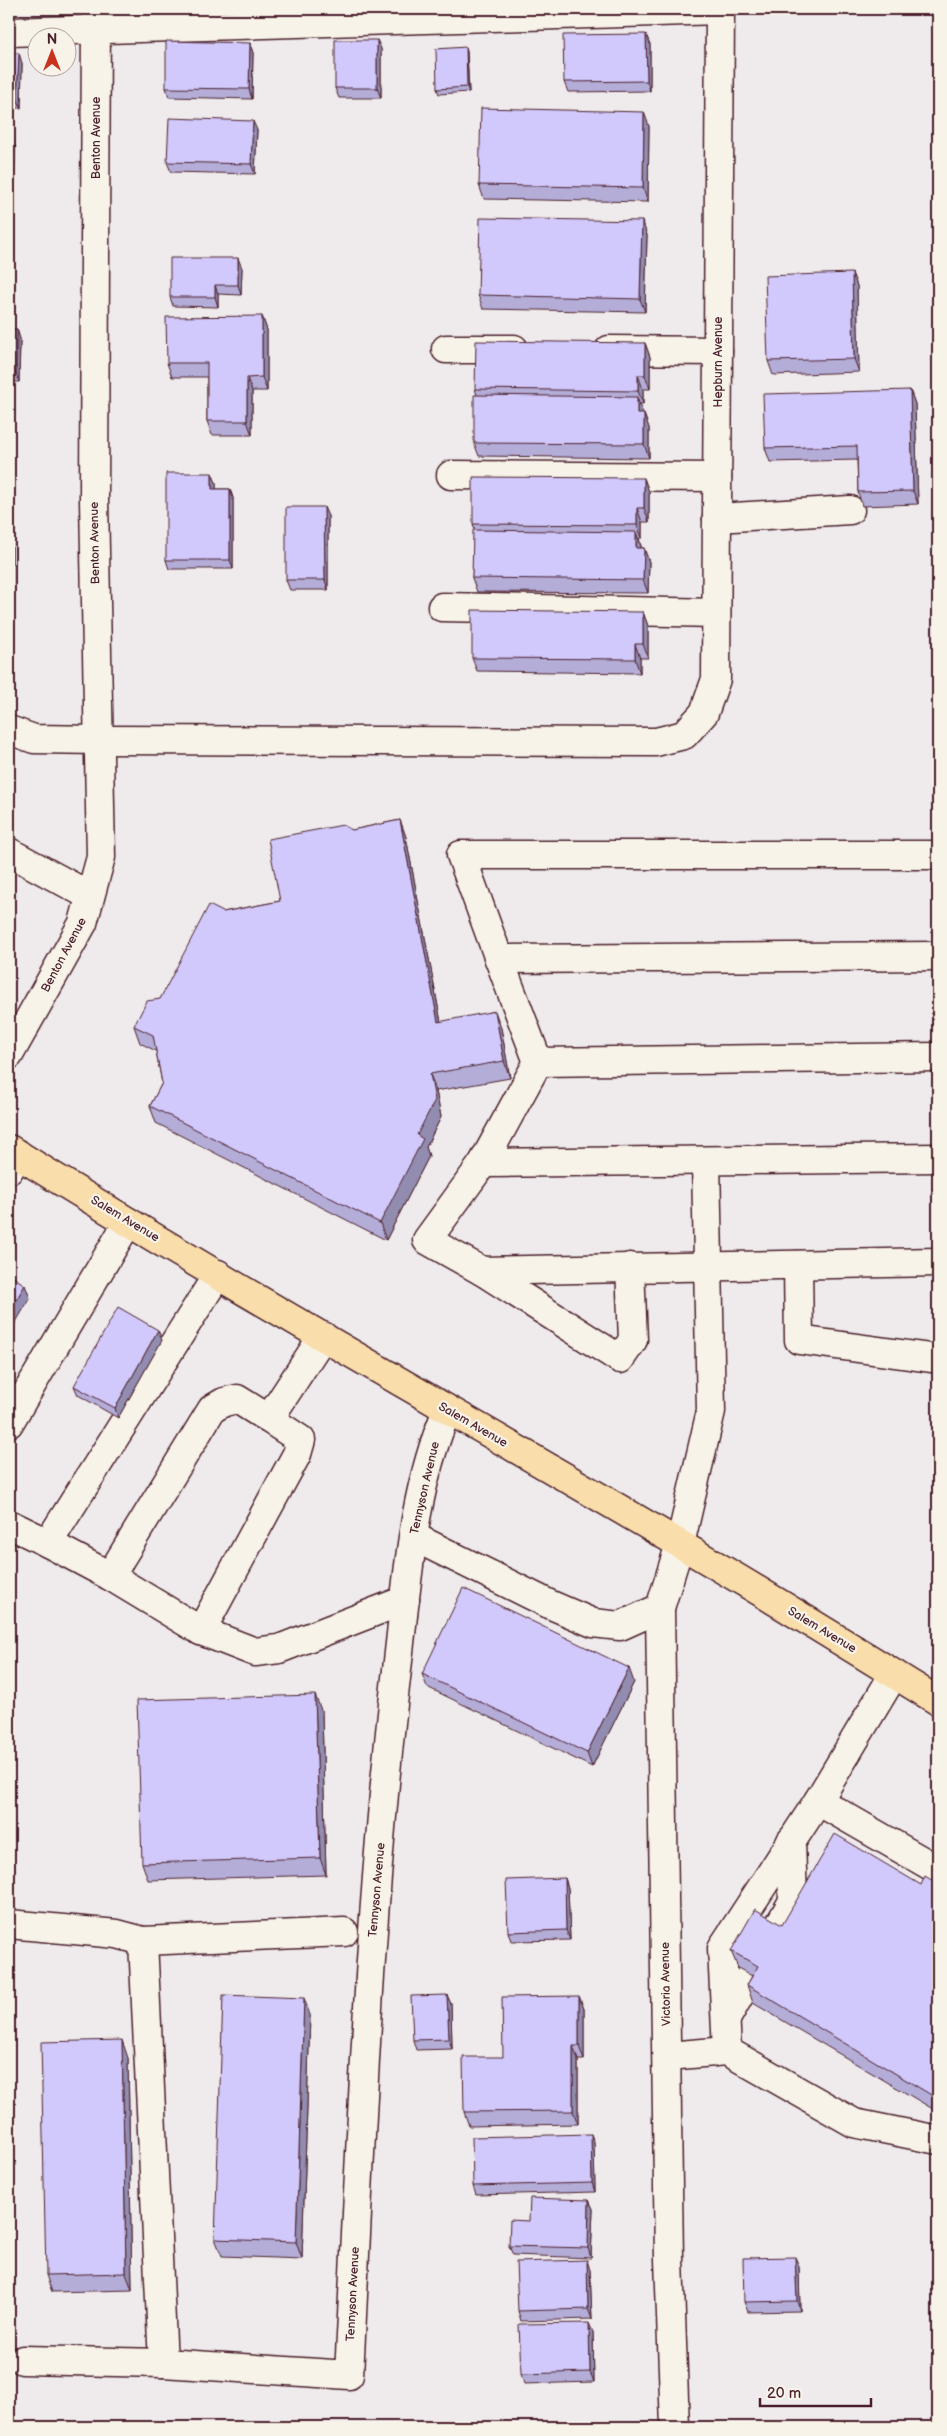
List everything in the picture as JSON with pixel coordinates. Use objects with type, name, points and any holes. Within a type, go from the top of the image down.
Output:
[{"type":"main road","name":"Salem Avenue","points":[[12,1158],[218,1274],[447,1411],[680,1544],[938,1701]]},
{"type":"street","points":[[9,32],[96,19],[720,9]]},
{"type":"street","name":"Hepburn Avenue","points":[[99,740],[656,742],[684,735],[704,713],[716,679],[720,9]]},
{"type":"street","name":"Benton Avenue","points":[[9,1055],[83,923],[101,857],[94,500],[96,19]]},
{"type":"street","points":[[446,349],[540,349]]},
{"type":"street","points":[[580,349],[718,351]]},
{"type":"street","points":[[451,475],[717,477]]},
{"type":"street","points":[[717,518],[850,510]]},
{"type":"street","points":[[442,607],[716,613]]},
{"type":"street","points":[[9,730],[34,739],[99,740]]},
{"type":"street","points":[[630,1267],[633,1340],[620,1360],[482,1270],[427,1240],[483,1163],[538,1062],[461,855],[938,855]]},
{"type":"street","points":[[11,857],[90,896]]},
{"type":"street","points":[[499,958],[938,956]]},
{"type":"street","points":[[538,1062],[938,1057]]},
{"type":"street","points":[[483,1163],[938,1158]]},
{"type":"street","name":"Victoria Avenue","points":[[675,2427],[669,2259],[660,1608],[680,1544],[711,1411],[706,1160]]},
{"type":"street","points":[[9,1423],[128,1222]]},
{"type":"street","points":[[482,1270],[938,1262]]},
{"type":"street","points":[[798,1265],[799,1340],[938,1359]]},
{"type":"street","points":[[48,1543],[218,1274]]},
{"type":"street","points":[[269,1419],[324,1336]]},
{"type":"street","points":[[110,1576],[212,1410],[224,1402],[237,1399],[301,1440],[202,1631]]},
{"type":"street","name":"Tennyson Avenue","points":[[163,2363],[349,2375],[371,1963],[389,1738],[414,1537],[433,1445],[447,1411]]},
{"type":"street","points":[[9,1524],[110,1576],[202,1631],[255,1652],[279,1649],[406,1600]]},
{"type":"street","points":[[414,1537],[549,1604],[593,1623],[620,1626],[660,1608]]},
{"type":"street","points":[[727,2051],[722,1948],[818,1800],[894,1674]]},
{"type":"street","points":[[818,1800],[938,1870]]},
{"type":"street","points":[[774,1934],[793,1901],[792,1841]]},
{"type":"street","points":[[9,1924],[117,1934],[143,1941],[344,1932]]},
{"type":"street","points":[[23,2360],[163,2363],[143,1941]]},
{"type":"street","points":[[726,2019],[751,1975]]},
{"type":"street","points":[[667,2056],[727,2051],[854,2123],[938,2140]]},
{"type":"building","points":[[646,34],[647,81],[564,82],[563,35]]},
{"type":"building","points":[[335,40],[377,40],[377,88],[335,88]]},
{"type":"building","points":[[166,41],[250,43],[249,89],[166,88]]},
{"type":"building","points":[[466,47],[467,87],[437,89],[436,49]]},
{"type":"building","points":[[9,53],[19,53],[17,98],[9,98]]},
{"type":"building","points":[[481,108],[644,112],[643,188],[479,185]]},
{"type":"building","points":[[169,118],[253,121],[251,164],[167,162]]},
{"type":"building","points":[[9,136],[12,137],[11,184],[9,183]]},
{"type":"building","points":[[9,195],[12,195],[10,247],[9,247]]},
{"type":"building","points":[[480,218],[642,221],[640,299],[478,295]]},
{"type":"building","points":[[170,258],[238,258],[238,285],[215,285],[215,297],[170,297]]},
{"type":"building","points":[[852,273],[854,359],[768,361],[765,276]]},
{"type":"building","points":[[262,316],[262,377],[247,378],[247,421],[207,421],[207,363],[167,363],[166,317]]},
{"type":"building","points":[[9,329],[17,329],[16,373],[9,372]]},
{"type":"building","points":[[476,341],[645,343],[645,375],[638,375],[638,391],[475,389]]},
{"type":"building","points":[[910,390],[913,491],[858,492],[857,446],[765,448],[763,394]]},
{"type":"building","points":[[474,395],[637,397],[637,414],[644,414],[644,444],[474,443]]},
{"type":"building","points":[[166,473],[212,473],[212,489],[230,489],[230,560],[166,560]]},
{"type":"building","points":[[473,477],[644,478],[644,508],[637,508],[637,525],[473,524]]},
{"type":"building","points":[[286,507],[324,507],[325,580],[286,580]]},
{"type":"building","points":[[473,530],[636,532],[636,548],[644,548],[643,580],[472,578]]},
{"type":"building","points":[[472,610],[643,612],[643,644],[635,644],[635,659],[472,658]]},
{"type":"building","points":[[400,820],[438,1022],[495,1011],[504,1061],[430,1074],[435,1100],[417,1135],[423,1139],[380,1223],[150,1106],[162,1083],[153,1035],[134,1026],[147,1001],[160,999],[209,905],[223,912],[280,901],[268,839],[343,825],[352,830]]},
{"type":"building","points":[[9,1274],[25,1285],[9,1312]]},
{"type":"building","points":[[118,1307],[158,1330],[115,1408],[74,1386]]},
{"type":"building","points":[[463,1588],[629,1668],[587,1753],[422,1674]]},
{"type":"building","points":[[315,1695],[320,1858],[142,1863],[137,1700]]},
{"type":"building","points":[[835,1834],[921,1885],[925,1876],[938,1884],[938,2099],[747,1985],[758,1966],[731,1951],[755,1909],[782,1925]]},
{"type":"building","points":[[565,1878],[566,1930],[508,1932],[506,1880]]},
{"type":"building","points":[[223,1995],[304,1998],[296,2242],[215,2239]]},
{"type":"building","points":[[447,1995],[449,2039],[413,2040],[411,1996]]},
{"type":"building","points":[[579,1996],[579,2046],[573,2046],[573,2111],[464,2112],[463,2057],[503,2057],[502,1997]]},
{"type":"building","points":[[122,2040],[126,2273],[46,2275],[41,2042]]},
{"type":"building","points":[[591,2134],[592,2183],[473,2186],[472,2137]]},
{"type":"building","points":[[530,2198],[589,2200],[588,2248],[509,2246],[510,2220],[529,2221]]},
{"type":"building","points":[[795,2257],[797,2301],[744,2302],[743,2258]]},
{"type":"building","points":[[587,2260],[588,2309],[518,2311],[516,2262]]},
{"type":"building","points":[[589,2323],[590,2372],[521,2374],[519,2324]]}]
